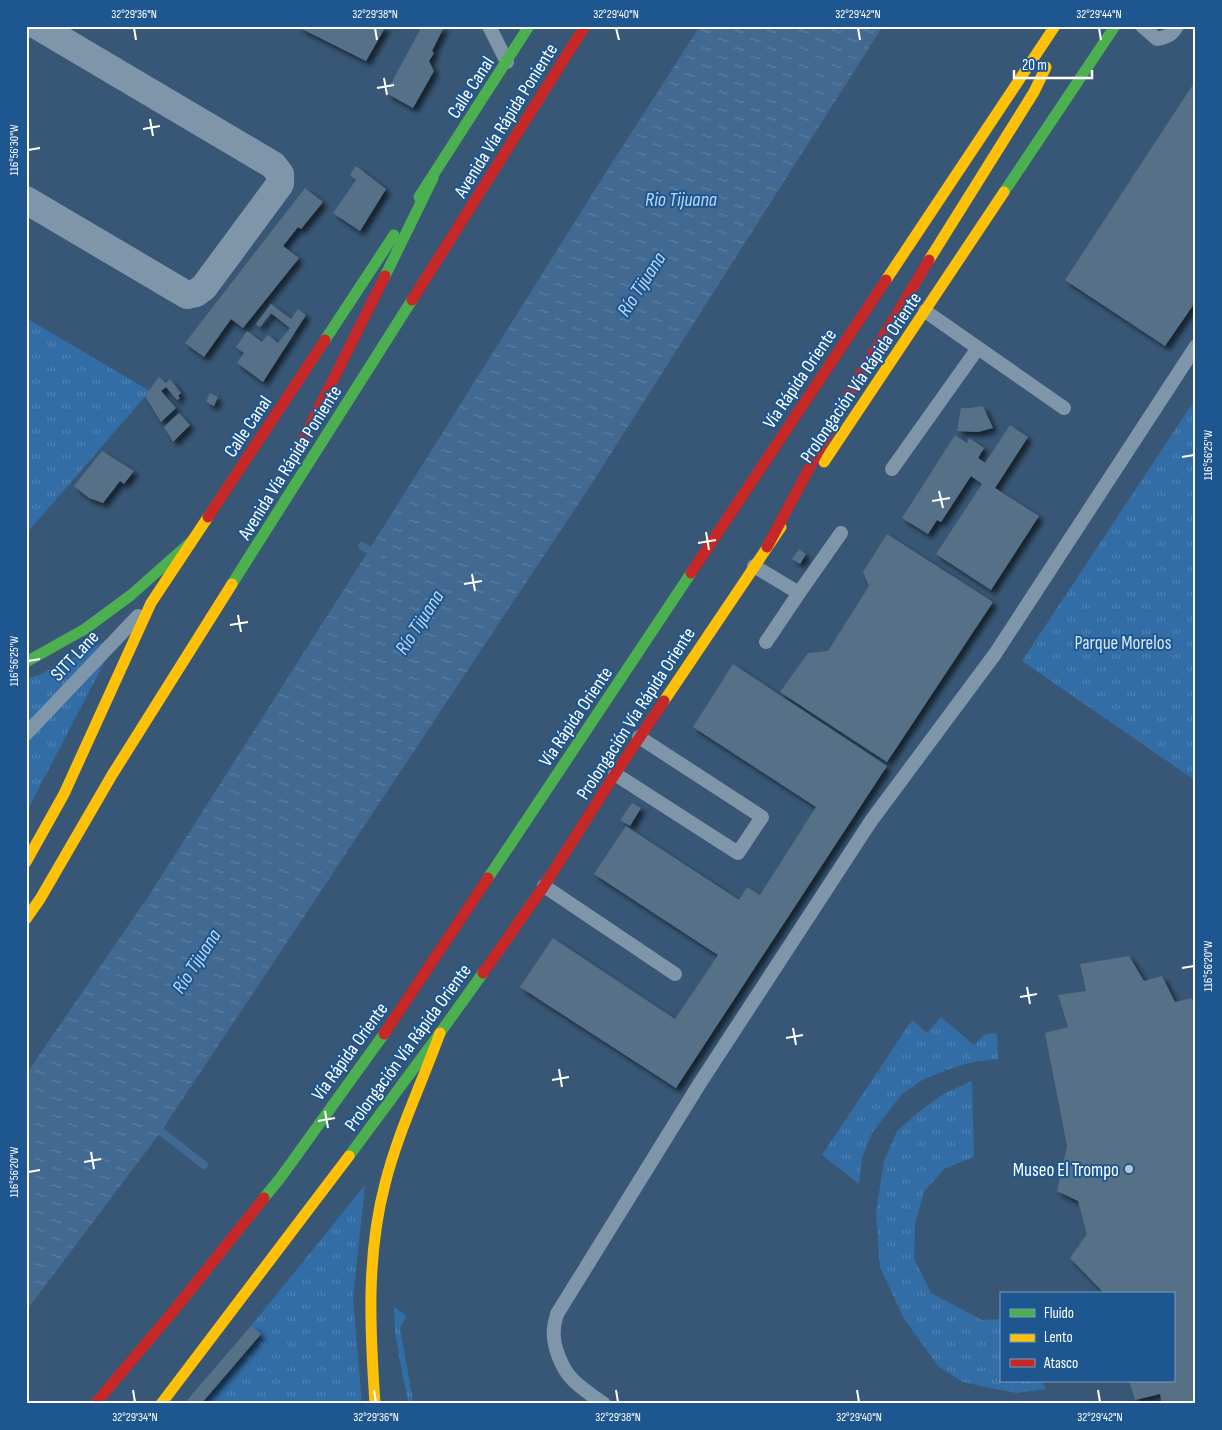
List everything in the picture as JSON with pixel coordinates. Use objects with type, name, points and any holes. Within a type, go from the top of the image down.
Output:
[{"type":"main road","name":"Calle Canal","points":[[26,862],[64,794],[151,603],[433,178],[529,26]]},
{"type":"main road","name":"Avenida Vía Rápida Poniente","points":[[26,919],[40,899],[112,776],[232,584],[585,26]]},
{"type":"main road","name":"Prolongación Vía Rápida Oriente","points":[[161,1404],[290,1235],[440,1033],[544,886],[614,774],[1115,26]]},
{"type":"main road","name":"Vía Rápida Oriente","points":[[96,1404],[175,1309],[280,1177],[388,1028],[1061,29]]},
{"type":"main road","points":[[767,547],[850,392],[940,242],[1034,92],[1050,59]]},
{"type":"main road","points":[[293,460],[433,178]]},
{"type":"main road","points":[[232,584],[280,487]]},
{"type":"main road","points":[[26,662],[93,623],[131,595],[192,541]]},
{"type":"main road","points":[[375,1404],[370,1337],[370,1294],[374,1238],[382,1194],[397,1145],[440,1033]]},
{"type":"main road","points":[[370,1337],[384,1379]]},
{"type":"street","points":[[26,200],[187,295],[196,293],[204,287],[280,184],[280,174],[273,165],[38,26]]},
{"type":"lane","points":[[488,26],[507,62]]},
{"type":"lane","points":[[1142,26],[1157,39],[1166,38],[1177,26]]},
{"type":"lane","points":[[925,311],[1064,408]]},
{"type":"lane","points":[[604,1404],[571,1378],[562,1364],[555,1348],[553,1331],[557,1314],[700,1083],[871,821],[995,654],[1196,346]]},
{"type":"lane","points":[[892,469],[978,348]]},
{"type":"lane","points":[[766,642],[841,533]]},
{"type":"lane","points":[[754,566],[799,592]]},
{"type":"lane","name":"SITT Lane","points":[[26,734],[119,634],[151,603]]},
{"type":"lane","points":[[614,774],[738,853],[762,817],[639,737]]},
{"type":"lane","points":[[544,886],[675,974]]},
{"type":"green space","points":[[26,318],[150,391],[26,534]]},
{"type":"green space","name":"Parque Morelos","points":[[1196,398],[1196,781],[1022,661]]},
{"type":"green space","points":[[119,634],[26,813],[26,679],[39,675]]},
{"type":"green space","points":[[941,1017],[974,1045],[986,1034],[997,1034],[998,1059],[973,1062],[949,1069],[924,1079],[902,1094],[872,1133],[862,1158],[859,1184],[822,1155],[912,1020],[927,1033]]},
{"type":"green space","points":[[972,1081],[974,1157],[944,1169],[924,1192],[915,1224],[914,1258],[931,1293],[982,1320],[1000,1319],[1000,1382],[1042,1382],[1046,1389],[1017,1393],[990,1388],[963,1382],[939,1367],[904,1319],[880,1267],[876,1212],[884,1161],[897,1131],[921,1110],[945,1093]]},
{"type":"green space","points":[[365,1185],[353,1299],[362,1404],[184,1404],[251,1326]]},
{"type":"green space","points":[[394,1307],[407,1316],[400,1328],[413,1401],[416,1404],[409,1404],[403,1378],[395,1331]]},
{"type":"water","name":"Rio Tijuana","points":[[700,26],[883,26],[587,491],[160,1133],[26,1311],[26,1074],[150,894]]},
{"type":"building","points":[[296,26],[386,26],[366,61]]},
{"type":"building","points":[[422,26],[444,27],[429,61],[434,71],[413,108],[386,93]]},
{"type":"building","points":[[1196,80],[1196,301],[1165,346],[1065,280]]},
{"type":"building","points":[[356,166],[386,189],[360,231],[333,213],[356,180],[350,175]]},
{"type":"building","points":[[305,188],[323,202],[301,229],[298,227],[283,246],[299,258],[243,328],[231,319],[204,357],[185,343]]},
{"type":"building","points":[[271,304],[291,319],[298,309],[306,315],[263,382],[237,363],[244,353],[236,347],[247,331],[262,342],[268,335],[278,343],[290,328],[271,313],[260,327],[256,324]]},
{"type":"building","points":[[159,377],[166,383],[170,379],[181,393],[178,396],[180,398],[177,400],[166,387],[161,391],[176,408],[161,422],[145,396]]},
{"type":"building","points":[[210,393],[218,397],[214,406],[206,402]]},
{"type":"building","points":[[983,406],[993,428],[978,432],[957,431],[961,408]]},
{"type":"building","points":[[179,413],[190,425],[173,442],[164,427]]},
{"type":"building","points":[[1010,425],[1028,437],[995,488],[1039,516],[991,590],[936,554],[982,484],[971,476],[941,522],[937,520],[928,534],[902,518],[955,435],[967,443],[969,438],[984,448],[978,458],[985,463]]},
{"type":"building","points":[[102,451],[134,471],[124,484],[120,481],[103,503],[89,498],[74,486]]},
{"type":"building","points":[[887,534],[993,602],[887,762],[780,692],[808,653],[828,651],[869,586],[863,572]]},
{"type":"building","points":[[799,549],[806,554],[800,564],[792,559]]},
{"type":"building","points":[[733,664],[887,766],[676,1088],[520,987],[553,938],[675,1019],[718,955],[594,874],[626,826],[739,900],[747,887],[760,895],[816,807],[693,727]]},
{"type":"building","points":[[632,803],[641,808],[630,826],[620,820]]},
{"type":"building","name":"Museo El Trompo","points":[[1129,956],[1144,981],[1162,976],[1175,1002],[1192,998],[1196,1010],[1196,1404],[1162,1404],[1160,1394],[1135,1400],[1129,1382],[1174,1382],[1174,1292],[1102,1292],[1070,1258],[1087,1234],[1078,1201],[1057,1191],[1067,1146],[1045,1033],[1068,1027],[1058,995],[1086,991],[1080,964]]},
{"type":"building","points":[[251,1326],[261,1334],[201,1404],[184,1404]]},
{"type":"waterway","points":[[362,546],[377,555]]},
{"type":"waterway","points":[[154,1126],[204,1165]]},
{"type":"traffic: fast","points":[[419,197],[529,26]]},
{"type":"traffic: fast","points":[[1004,192],[1115,26]]},
{"type":"traffic: fast","points":[[385,276],[433,178]]},
{"type":"traffic: fast","points":[[325,340],[394,235]]},
{"type":"traffic: fast","points":[[232,584],[412,300]]},
{"type":"traffic: fast","points":[[26,662],[85,629],[131,595],[192,541]]},
{"type":"traffic: fast","points":[[488,878],[691,573]]},
{"type":"traffic: fast","points":[[349,1156],[483,973]]},
{"type":"traffic: fast","points":[[264,1198],[384,1034]]},
{"type":"traffic: slow","points":[[886,280],[1055,26]]},
{"type":"traffic: slow","points":[[929,260],[1034,92],[1046,67]]},
{"type":"traffic: slow","points":[[824,462],[1004,192]]},
{"type":"traffic: slow","points":[[26,862],[64,794],[151,603],[208,517]]},
{"type":"traffic: slow","points":[[664,701],[781,527]]},
{"type":"traffic: slow","points":[[26,919],[40,899],[112,775],[232,584]]},
{"type":"traffic: slow","points":[[375,1404],[371,1293],[372,1266],[379,1211],[390,1165],[440,1033]]},
{"type":"traffic: slow","points":[[161,1404],[349,1156]]},
{"type":"traffic: jam","points":[[412,300],[585,26]]},
{"type":"traffic: jam","points":[[767,547],[850,392],[929,260]]},
{"type":"traffic: jam","points":[[296,454],[385,276]]},
{"type":"traffic: jam","points":[[691,573],[886,280]]},
{"type":"traffic: jam","points":[[208,517],[325,340]]},
{"type":"traffic: jam","points":[[483,973],[544,886],[664,701]]},
{"type":"traffic: jam","points":[[384,1034],[488,878]]},
{"type":"traffic: jam","points":[[95,1404],[175,1309],[264,1198]]},
{"type":"place","name":"Museo El Trompo","points":[[1129,1169]]},
{"type":"water label","name":"Río Tijuana","points":[[641,284]]},
{"type":"water label","name":"Río Tijuana","points":[[419,622]]},
{"type":"water label","name":"Río Tijuana","points":[[196,961]]}]
